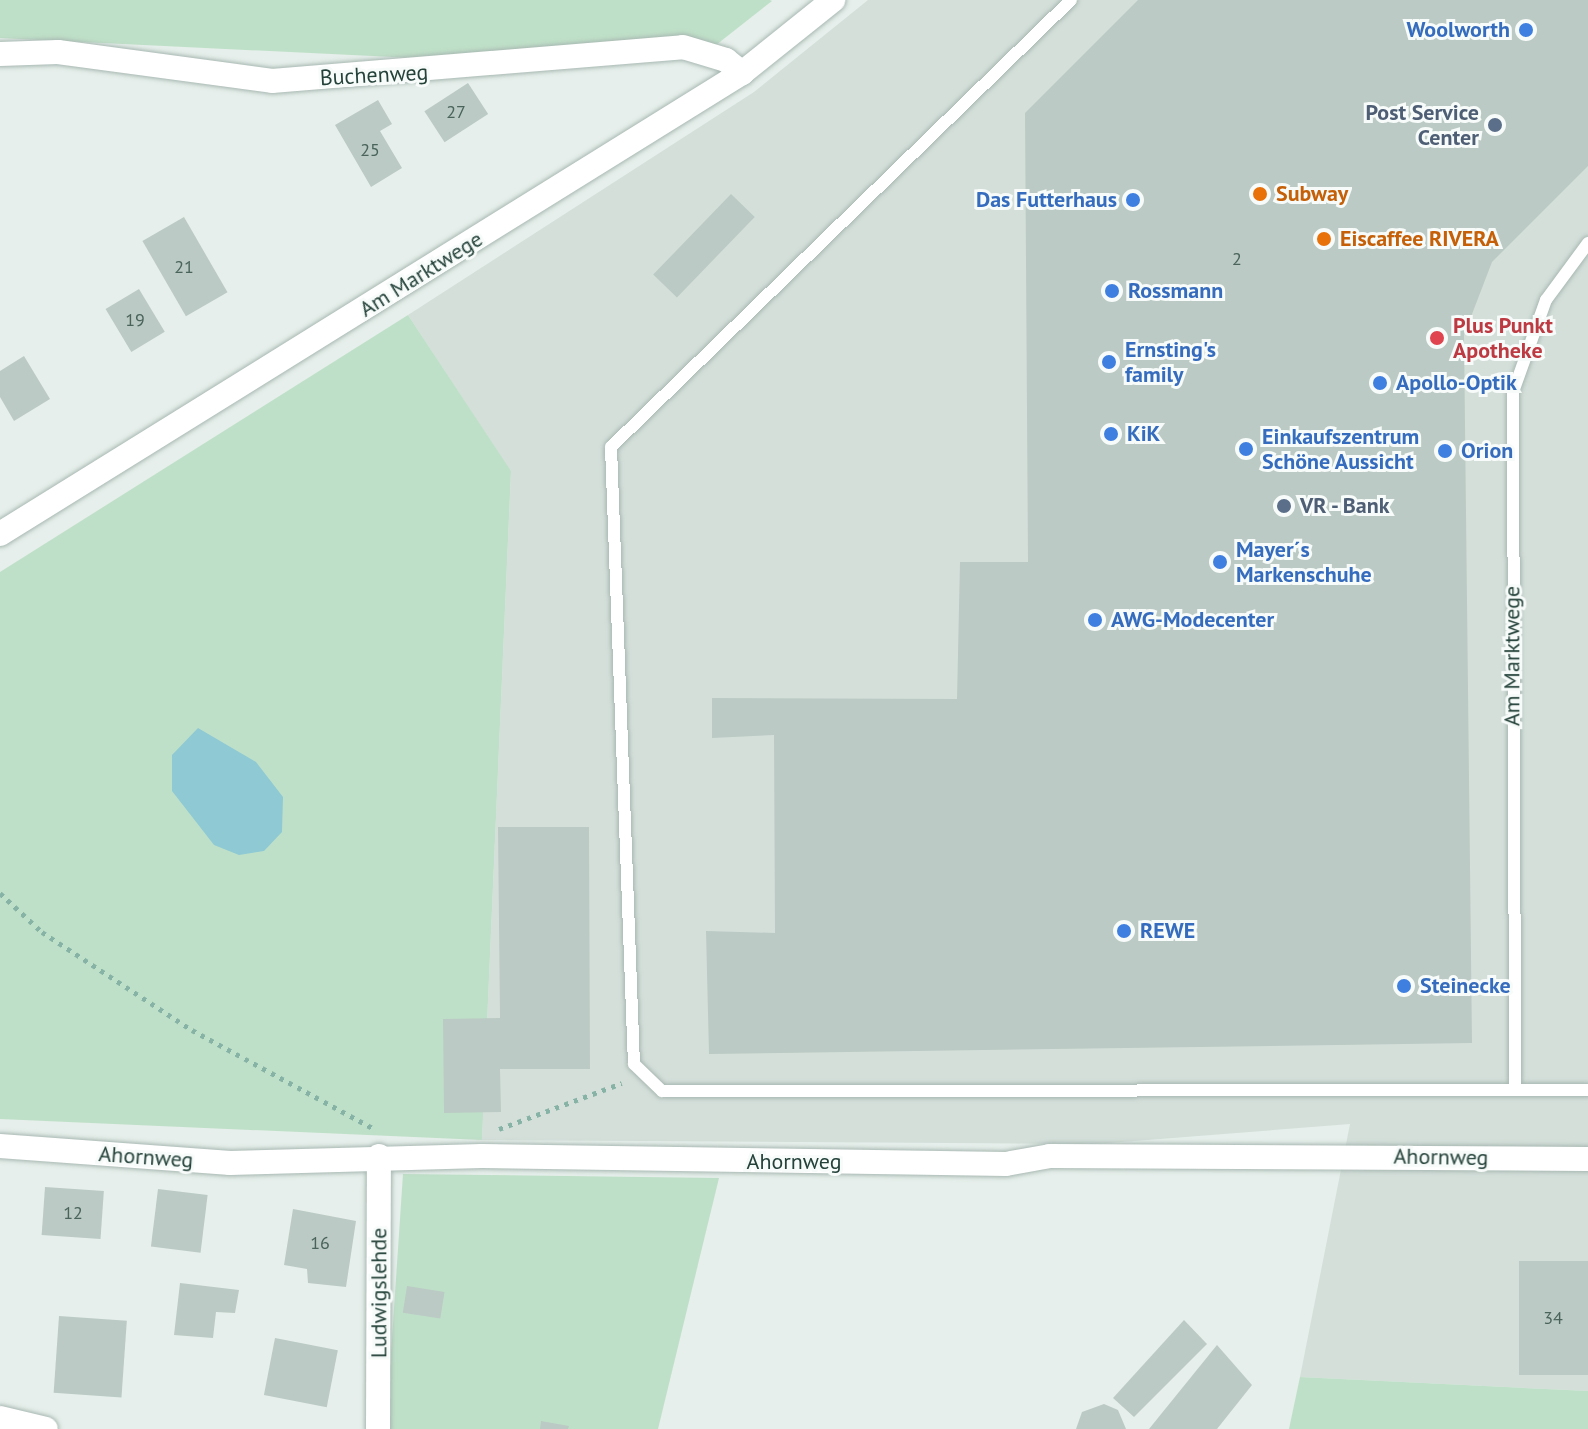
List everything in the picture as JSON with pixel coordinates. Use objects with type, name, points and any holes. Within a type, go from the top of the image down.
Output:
[{"type":"street","name":"Am Marktwege","points":[[0,534],[742,73],[833,0]]},
{"type":"street","name":"Buchenweg","points":[[0,54],[58,52],[272,81],[683,47],[726,60],[742,73]]},
{"type":"street","name":"Ahornweg","points":[[0,1146],[230,1163],[379,1156],[990,1164],[1050,1156],[1588,1159]]},
{"type":"street","name":"Ludwigslehde","points":[[378,1429],[379,1156]]},
{"type":"street","points":[[0,1418],[46,1429]]},
{"type":"lane","points":[[1071,0],[611,447],[632,880],[631,1039],[642,1076],[662,1091],[1588,1090]]},
{"type":"lane","name":"Am Marktwege","points":[[1515,1090],[1513,392],[1546,300],[1588,243]]},
{"type":"path","points":[[0,893],[42,932],[192,1030],[368,1124],[379,1135],[379,1156]]},
{"type":"path","points":[[492,1156],[500,1124],[642,1076]]},
{"type":"shaded area","points":[[868,0],[1588,0],[1588,1391],[1300,1377],[1350,1124],[1096,1144],[482,1140],[511,472],[408,315],[754,92]]},
{"type":"green space","points":[[0,0],[772,1],[716,45],[475,61],[0,38]]},
{"type":"green space","points":[[408,315],[511,471],[482,1140],[0,1119],[0,572]]},
{"type":"green space","points":[[403,1174],[719,1178],[658,1429],[386,1429]]},
{"type":"green space","points":[[1300,1377],[1588,1391],[1588,1429],[1289,1429]]},
{"type":"water","points":[[198,728],[256,762],[283,797],[282,832],[264,851],[239,855],[214,845],[172,791],[172,755]]},
{"type":"building","name":"Einkaufszentrum Schöne Aussicht","points":[[1138,0],[1588,0],[1588,166],[1492,262],[1464,335],[1472,1043],[709,1054],[706,931],[775,933],[774,735],[712,738],[712,698],[957,699],[960,562],[1028,562],[1025,113]]},
{"type":"building","points":[[468,83],[488,114],[445,142],[424,111]]},
{"type":"building","points":[[378,100],[392,124],[380,131],[402,168],[371,187],[335,125]]},
{"type":"building","points":[[731,194],[755,217],[677,297],[653,275]]},
{"type":"building","points":[[184,217],[228,292],[186,316],[142,241]]},
{"type":"building","points":[[139,289],[165,332],[131,352],[106,309]]},
{"type":"building","points":[[24,356],[50,399],[14,421],[0,397],[0,371]]},
{"type":"building","points":[[498,827],[589,827],[590,1069],[500,1069],[501,1112],[444,1113],[443,1019],[500,1018]]},
{"type":"building","points":[[45,1187],[104,1191],[101,1239],[42,1235]]},
{"type":"building","points":[[158,1189],[208,1195],[201,1253],[151,1247]]},
{"type":"building","points":[[293,1209],[356,1221],[346,1287],[308,1283],[307,1269],[284,1265]]},
{"type":"building","points":[[1519,1261],[1588,1261],[1588,1375],[1519,1375]]},
{"type":"building","points":[[180,1283],[239,1290],[235,1313],[216,1312],[213,1338],[174,1335]]},
{"type":"building","points":[[407,1286],[445,1292],[440,1319],[403,1313]]},
{"type":"building","points":[[59,1316],[127,1321],[121,1398],[54,1393]]},
{"type":"building","points":[[1184,1320],[1207,1344],[1134,1417],[1113,1398]]},
{"type":"building","points":[[275,1338],[338,1350],[327,1407],[264,1395]]},
{"type":"building","points":[[1217,1345],[1252,1385],[1217,1429],[1149,1429]]},
{"type":"building","points":[[1104,1404],[1118,1410],[1126,1429],[1076,1429],[1082,1412]]},
{"type":"building","points":[[541,1421],[569,1426],[568,1429],[540,1429]]},
{"type":"place","name":"Woolworth","points":[[1526,30]]},
{"type":"place","name":"Post Service Center","points":[[1495,125]]},
{"type":"place","name":"Subway","points":[[1260,194]]},
{"type":"place","name":"Das Futterhaus","points":[[1133,200]]},
{"type":"place","name":"Eiscaffee RIVERA","points":[[1324,239]]},
{"type":"place","name":"Rossmann","points":[[1112,291]]},
{"type":"place","name":"Plus Punkt Apotheke","points":[[1437,338]]},
{"type":"place","name":"Ernsting's family","points":[[1109,362]]},
{"type":"place","name":"Apollo-Optik","points":[[1380,383]]},
{"type":"place","name":"KiK","points":[[1111,434]]},
{"type":"place","name":"Einkaufszentrum Schöne Aussicht","points":[[1246,449]]},
{"type":"place","name":"Orion","points":[[1445,451]]},
{"type":"place","name":"VR - Bank","points":[[1284,506]]},
{"type":"place","name":"Mayer´s Markenschuhe","points":[[1220,562]]},
{"type":"place","name":"AWG-Modecenter","points":[[1095,620]]},
{"type":"place","name":"REWE","points":[[1124,931]]},
{"type":"place","name":"Steinecke","points":[[1404,986]]}]
